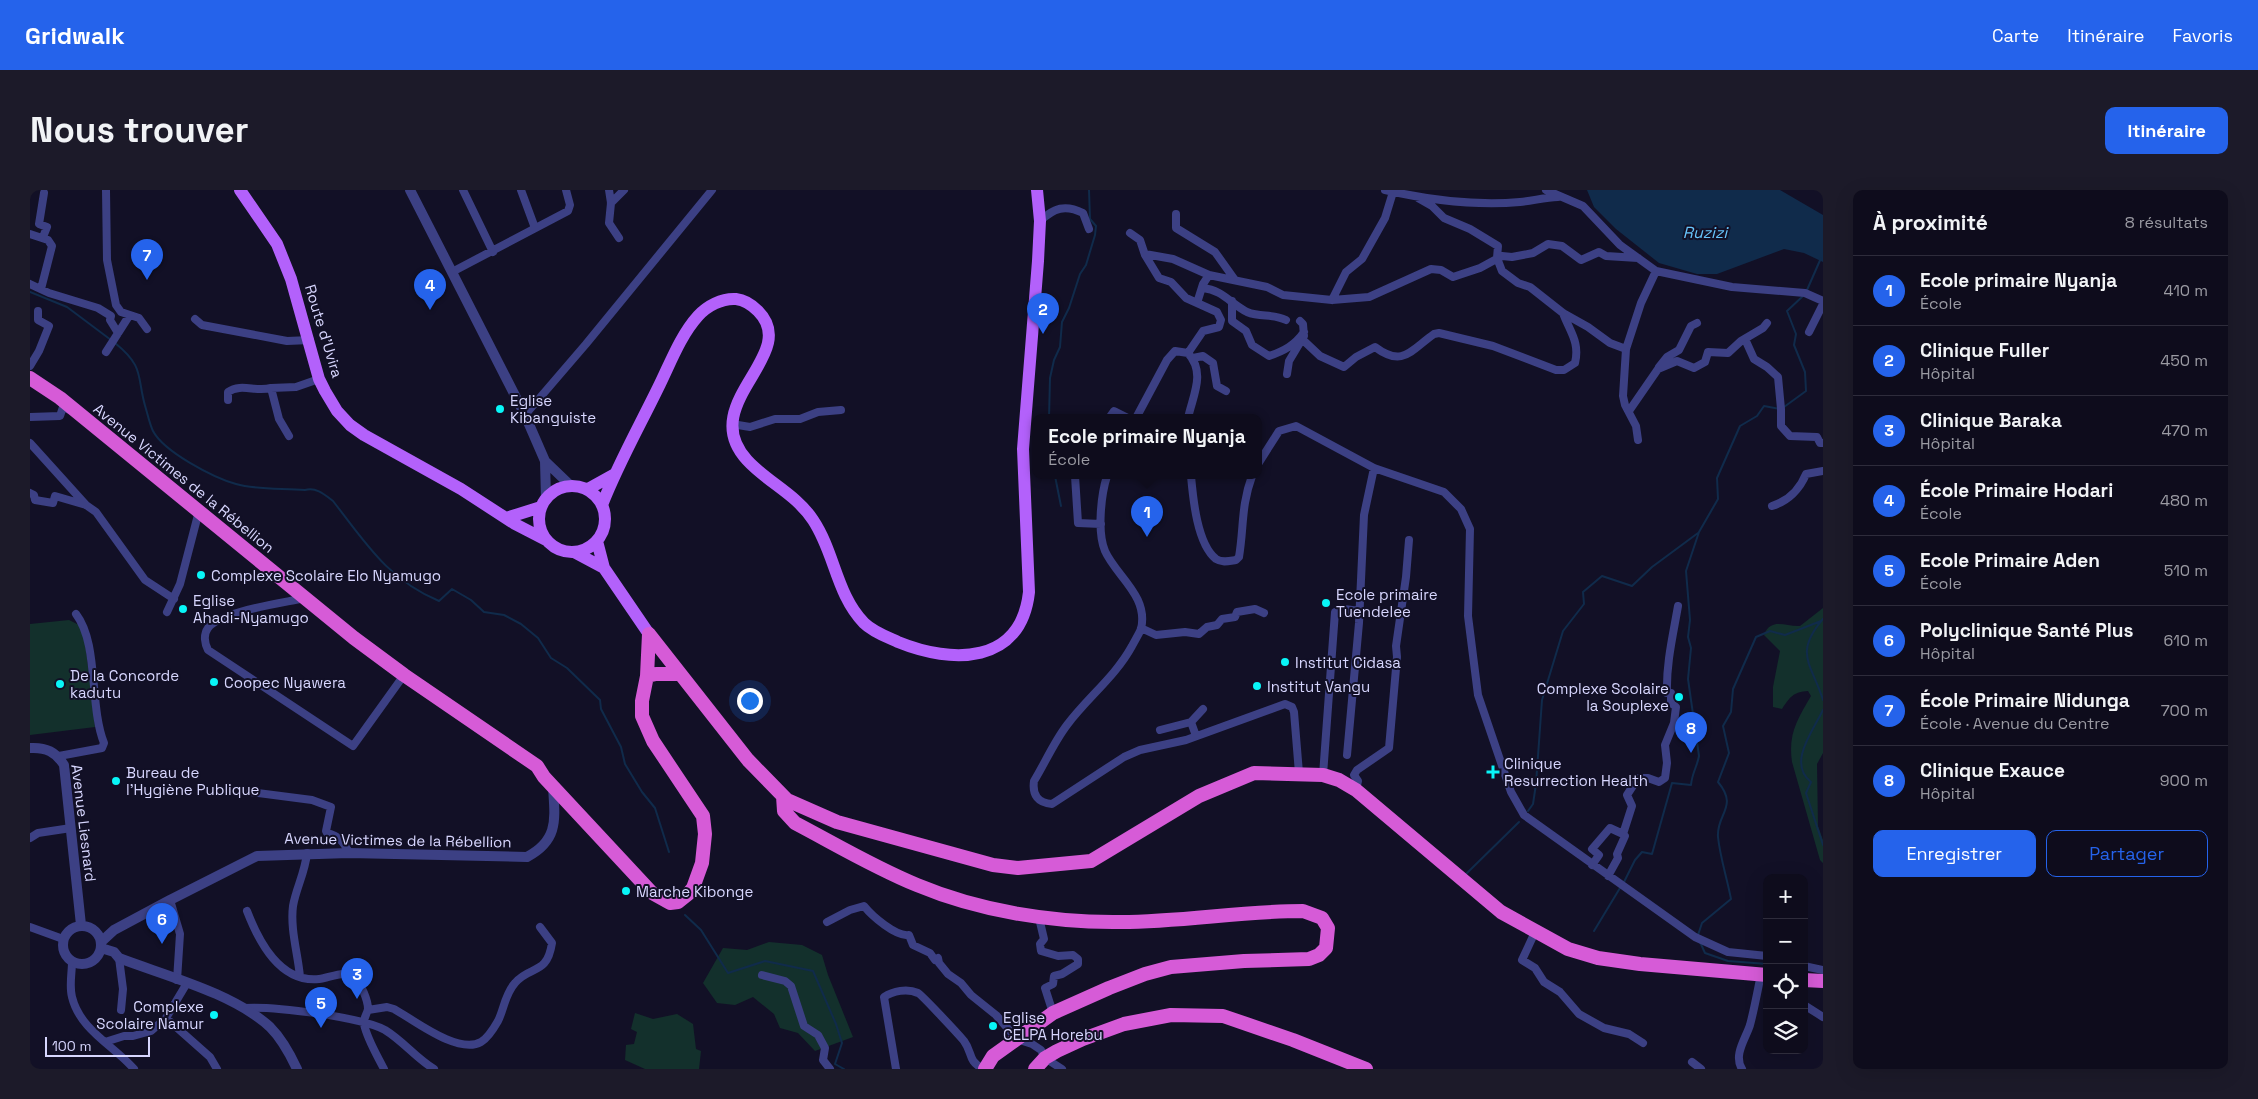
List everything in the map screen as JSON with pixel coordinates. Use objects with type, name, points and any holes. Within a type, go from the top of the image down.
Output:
[{"type":"highway","name":"Avenue Victimes de la Rébellion","points":[[30,378],[46,388],[305,598],[404,675],[537,766],[553,787],[657,897],[670,903],[678,902],[693,888],[702,863],[705,834],[703,816],[666,762],[646,727],[642,710],[648,676],[649,634]]},
{"type":"highway","points":[[649,634],[748,760],[783,796],[837,822],[969,859],[1018,868],[1090,861],[1199,796],[1254,773],[1323,775],[1339,780],[1356,790],[1501,912],[1568,949],[1598,958],[1761,977]]},
{"type":"highway","points":[[648,676],[670,673],[680,674]]},
{"type":"highway","points":[[783,796],[784,811],[795,823],[906,881],[974,904],[1042,916],[1121,922],[1176,921],[1303,911],[1322,918],[1328,928],[1326,948],[1319,956],[1309,959],[1244,960],[1171,967],[1108,988],[1053,1013],[993,1056],[984,1069]]},
{"type":"highway","points":[[1808,980],[1823,980]]},
{"type":"highway","points":[[1035,1069],[1045,1058],[1074,1043],[1124,1024],[1171,1015],[1223,1016],[1293,1040],[1366,1069]]},
{"type":"main road","name":"Route d'Uvira","points":[[240,190],[277,244],[291,279],[310,340],[319,379],[337,411],[350,425],[364,435],[440,477],[506,518],[546,540]]},
{"type":"main road","points":[[602,504],[614,474],[686,332],[706,309],[715,303],[733,299],[747,302],[764,317],[768,335],[765,353],[736,404],[732,424],[734,438],[746,459],[790,493],[815,522],[830,551],[840,586],[848,603],[866,626],[907,645],[949,655],[982,654],[1001,644],[1013,632],[1024,614],[1029,592],[1023,449],[1040,221],[1038,190]]},
{"type":"main road","points":[[588,489],[614,474]]},
{"type":"main road","points":[[506,518],[543,503],[553,492],[570,485],[588,489],[596,495],[602,504],[605,519],[604,527],[596,541],[589,547],[574,552]]},
{"type":"main road","points":[[543,503],[539,524],[546,540],[559,549],[574,552],[604,568]]},
{"type":"main road","points":[[596,541],[604,568],[649,634]]},
{"type":"street","points":[[106,190],[106,233],[113,295],[116,305],[121,312],[139,318],[146,329]]},
{"type":"street","points":[[410,190],[525,415],[545,461],[570,485]]},
{"type":"street","points":[[463,190],[493,252]]},
{"type":"street","points":[[521,190],[535,228]]},
{"type":"street","points":[[452,272],[493,252],[568,210],[570,205],[566,190]]},
{"type":"street","points":[[609,190],[611,203],[609,223],[619,238]]},
{"type":"street","points":[[611,203],[624,190]]},
{"type":"street","points":[[525,415],[586,344],[712,190]]},
{"type":"street","points":[[1384,190],[1418,198],[1465,203],[1508,203],[1548,197],[1566,197]]},
{"type":"street","points":[[1546,190],[1566,197],[1583,206],[1612,237],[1656,271],[1732,286],[1805,293],[1823,303],[1809,332]]},
{"type":"street","points":[[1332,300],[1346,272],[1362,258],[1381,225],[1393,192]]},
{"type":"street","points":[[43,237],[46,227],[39,224],[44,193]]},
{"type":"street","points":[[1418,198],[1432,206],[1444,218],[1470,229],[1498,246],[1497,258],[1502,271],[1543,296],[1563,313],[1588,326],[1610,343],[1626,349]]},
{"type":"street","points":[[1040,221],[1056,209],[1069,208],[1083,213],[1089,229]]},
{"type":"street","points":[[1176,214],[1176,228],[1215,252],[1235,280]]},
{"type":"street","points":[[1130,233],[1140,240],[1145,254],[1159,278],[1171,282],[1186,298],[1217,312],[1221,320],[1219,327],[1202,331],[1190,356]]},
{"type":"street","points":[[30,234],[43,237],[52,246],[41,289]]},
{"type":"street","points":[[1145,254],[1173,259],[1209,275],[1267,287],[1283,295],[1332,300],[1370,297],[1431,268],[1441,270],[1453,276],[1480,268],[1497,258],[1533,253],[1548,244],[1562,246],[1581,260],[1599,252],[1606,256],[1638,258]]},
{"type":"street","points":[[1638,440],[1636,426],[1623,396],[1626,349],[1641,303],[1656,271]]},
{"type":"street","points":[[1197,303],[1209,275]]},
{"type":"street","points":[[30,284],[98,308],[111,316],[110,320],[118,333]]},
{"type":"street","points":[[1203,288],[1217,290],[1248,312],[1261,316],[1276,315],[1286,320]]},
{"type":"street","points":[[1232,301],[1232,321],[1246,332],[1252,345],[1269,356],[1282,352],[1304,336]]},
{"type":"street","points":[[30,366],[36,358],[49,326],[38,320],[38,311]]},
{"type":"street","points":[[1300,321],[1303,324],[1304,336],[1320,356],[1344,367],[1356,357],[1375,347],[1397,358],[1408,355],[1434,334],[1439,333],[1493,346],[1526,360],[1556,370],[1564,370],[1575,363],[1577,354],[1576,340],[1570,333],[1563,313]]},
{"type":"street","points":[[106,352],[129,316]]},
{"type":"street","points":[[195,319],[202,326],[287,341],[310,340]]},
{"type":"street","points":[[1629,411],[1667,357],[1679,350],[1691,326],[1697,323]]},
{"type":"street","points":[[1658,369],[1677,361],[1694,368],[1705,362],[1708,352],[1728,353],[1740,340],[1763,328],[1767,323]]},
{"type":"street","points":[[1287,374],[1289,361],[1304,336]]},
{"type":"street","points":[[1745,339],[1754,359],[1767,367],[1778,378],[1782,409],[1781,426],[1790,436],[1817,437],[1820,443],[1823,443]]},
{"type":"street","points":[[1138,414],[1167,360],[1175,351],[1190,356],[1203,356],[1213,363],[1217,386],[1226,391]]},
{"type":"street","points":[[1189,414],[1198,378],[1197,367],[1190,356]]},
{"type":"street","points":[[228,400],[228,392],[232,389],[249,387],[256,391],[296,386],[319,379]]},
{"type":"street","points":[[271,388],[279,419],[289,436]]},
{"type":"street","points":[[30,417],[60,416],[63,407],[80,415]]},
{"type":"street","points":[[732,424],[750,426],[775,420],[800,419],[818,412],[841,410]]},
{"type":"street","points":[[1262,458],[1279,431],[1296,426],[1374,468],[1444,492],[1455,501],[1467,518],[1470,529],[1468,593],[1470,639],[1478,695],[1511,792],[1524,815],[1695,937],[1728,952],[1763,956]]},
{"type":"street","points":[[30,443],[86,505],[100,515],[145,580],[174,599]]},
{"type":"street","points":[[543,503],[545,461]]},
{"type":"street","points":[[1348,754],[1360,611],[1364,515],[1374,468]]},
{"type":"street","points":[[1772,506],[1788,498],[1802,483],[1806,474],[1823,471]]},
{"type":"street","points":[[1075,479],[1078,523],[1101,524]]},
{"type":"street","points":[[1106,479],[1103,493],[1100,532],[1105,550],[1133,590],[1140,609],[1141,628],[1114,674],[1065,727],[1034,781],[1033,790],[1037,798],[1044,803],[1052,804],[1124,756],[1196,736],[1277,706],[1289,704],[1294,712],[1299,773]]},
{"type":"street","points":[[1191,479],[1193,503],[1202,535],[1210,552],[1217,560],[1224,561],[1236,560],[1239,557],[1242,516],[1251,479]]},
{"type":"street","points":[[30,493],[34,495],[35,500],[53,503],[56,496],[86,505]]},
{"type":"street","points":[[167,612],[184,573],[199,511]]},
{"type":"street","points":[[1356,790],[1358,781],[1354,775],[1357,770],[1390,748],[1397,657],[1396,646],[1406,577],[1408,540]]},
{"type":"street","points":[[305,598],[245,611],[217,621],[208,627],[205,634],[205,644],[208,650],[353,746],[404,675]]},
{"type":"street","points":[[1608,876],[1618,858],[1617,854],[1625,836],[1623,834],[1632,806],[1627,795],[1638,778],[1648,778],[1659,782],[1665,778],[1667,763],[1665,745],[1674,723],[1676,707],[1671,703],[1671,693],[1667,693],[1667,683],[1670,651],[1678,606]]},
{"type":"street","points":[[1141,628],[1156,635],[1185,632],[1198,634],[1208,627],[1217,625],[1222,619],[1235,617],[1238,612],[1255,609],[1264,613]]},
{"type":"street","points":[[1323,775],[1334,612],[1344,609],[1360,611]]},
{"type":"street","points":[[58,756],[102,748],[104,743],[98,726],[88,638],[76,614]]},
{"type":"street","points":[[1160,730],[1191,722],[1203,709]]},
{"type":"street","points":[[1191,722],[1196,736]]},
{"type":"street","name":"Avenue Liesnard","points":[[30,748],[41,747],[58,756],[64,765],[81,925]]},
{"type":"street","name":"Avenue Victimes de la Rébellion","points":[[99,945],[114,930],[257,856],[349,853],[527,857],[540,850],[549,839],[555,824],[553,787]]},
{"type":"street","points":[[250,792],[312,800],[331,807],[327,833],[337,836],[344,842],[349,853]]},
{"type":"street","points":[[30,838],[38,833],[71,828]]},
{"type":"street","points":[[1592,865],[1599,855],[1592,849],[1610,828],[1623,834]]},
{"type":"street","points":[[300,977],[293,906],[306,867],[307,853]]},
{"type":"street","points":[[105,1042],[151,1031],[166,1018],[182,982],[180,934],[170,900]]},
{"type":"street","points":[[827,922],[850,910],[864,906],[880,922],[898,933],[909,935],[913,945],[930,953],[935,960],[938,958],[939,963],[948,974],[961,983],[971,995],[996,1015],[1017,1039],[1032,1044],[1040,1050],[1045,1058],[1062,1069]]},
{"type":"street","points":[[247,911],[254,929],[278,965],[300,977],[317,979],[345,973],[350,974],[358,982],[368,1010],[364,1022],[367,1034],[384,1069]]},
{"type":"street","points":[[1042,916],[1040,922],[1044,939],[1040,944],[1041,951],[1058,956],[1073,956],[1078,959],[1078,964],[1062,974],[1054,976],[1053,984],[1045,988],[1053,1013]]},
{"type":"street","points":[[121,1010],[123,989],[118,958],[114,952],[99,945],[93,929],[81,925],[67,932],[63,939],[64,952],[72,962],[71,987],[78,1014],[90,1029],[134,1069]]},
{"type":"street","points":[[30,927],[63,939]]},
{"type":"street","points":[[368,1010],[387,1007],[394,1009],[457,1044],[469,1045],[481,1042],[498,1020],[508,993],[516,981],[541,967],[547,960],[552,943],[540,927]]},
{"type":"street","points":[[1535,932],[1522,960],[1535,968],[1544,982],[1560,992],[1580,1014],[1604,1028],[1629,1034],[1644,1043]]},
{"type":"street","points":[[72,962],[86,964],[99,945]]},
{"type":"street","points":[[118,958],[244,1008],[270,1028],[279,1038],[288,1049],[297,1069]]},
{"type":"street","points":[[1808,967],[1823,970]]},
{"type":"street","points":[[762,975],[785,981],[791,986],[804,1026],[818,1035],[825,1048],[823,1060],[830,1069]]},
{"type":"street","points":[[1742,1069],[1740,1066],[1740,1048],[1750,1027],[1761,977]]},
{"type":"street","points":[[896,1069],[884,997],[893,991],[920,994],[966,1042],[971,1060],[984,1069]]},
{"type":"street","points":[[244,1008],[265,1007],[364,1022],[385,1030],[434,1069]]},
{"type":"street","points":[[1808,1008],[1823,1017]]},
{"type":"street","points":[[166,1018],[210,1057],[217,1069]]},
{"type":"street","points":[[1692,1062],[1701,1069]]},
{"type":"green space","points":[[1823,608],[1823,753],[1817,764],[1818,826],[1823,840],[1823,863],[1820,860],[1792,762],[1791,752],[1795,728],[1811,696],[1808,691],[1795,694],[1782,709],[1773,707],[1773,687],[1780,651],[1764,635],[1771,626],[1779,624],[1800,626]]},
{"type":"green space","name":"De la Concorde kadutu","points":[[69,620],[79,625],[85,641],[95,727],[30,735],[30,624]]},
{"type":"green space","points":[[769,942],[802,945],[822,955],[853,1037],[815,1051],[798,1033],[780,1028],[774,1014],[753,997],[735,1005],[717,1003],[703,983],[723,948],[747,950]]},
{"type":"green space","points":[[635,1013],[653,1019],[677,1014],[693,1024],[696,1049],[701,1051],[699,1069],[645,1069],[625,1060],[626,1045],[634,1044],[637,1032],[631,1029]]},
{"type":"water","name":"Ruzizi","points":[[1587,190],[1780,190],[1823,215],[1823,262],[1804,253],[1784,249],[1717,274],[1697,274],[1659,263],[1616,229],[1594,207]]},
{"type":"waterway","points":[[1049,414],[1050,378],[1054,360],[1060,347],[1062,322],[1069,308],[1080,274],[1086,265],[1095,235],[1096,226],[1090,219],[1089,190]]},
{"type":"waterway","points":[[1807,290],[1821,258]]},
{"type":"waterway","points":[[30,292],[67,307],[111,340]]},
{"type":"waterway","points":[[1784,407],[1806,391],[1805,372],[1794,345],[1796,334],[1787,311],[1803,296]]},
{"type":"waterway","points":[[115,343],[132,359],[136,366],[153,431],[159,439],[178,455],[203,470],[236,484],[261,488],[313,489],[320,492],[333,501],[367,545],[391,571],[405,582],[439,601],[452,589],[471,600],[484,612],[504,615],[521,624],[538,638],[551,658],[567,668],[600,700],[601,709],[621,747],[625,764],[642,792],[655,808],[669,852]]},
{"type":"waterway","points":[[1623,884],[1635,860],[1642,852],[1652,854],[1672,783],[1691,785],[1699,756],[1688,679],[1691,648],[1688,637],[1690,620],[1686,571],[1699,532],[1718,499],[1717,478],[1740,426],[1757,416],[1764,406],[1780,409]]},
{"type":"waterway","points":[[1056,479],[1061,506]]},
{"type":"waterway","points":[[1528,811],[1533,804],[1536,784],[1542,700],[1563,631],[1584,604],[1583,592],[1602,576],[1632,586],[1652,567],[1698,533]]},
{"type":"waterway","points":[[1823,619],[1814,631],[1807,651],[1810,668],[1823,700]]},
{"type":"waterway","points":[[1698,935],[1702,923],[1731,899],[1718,837],[1718,829],[1727,804],[1727,798],[1718,782],[1729,753],[1723,726],[1731,712],[1733,689],[1756,637],[1770,631],[1785,635],[1821,621]]},
{"type":"waterway","points":[[1823,710],[1804,747],[1801,766],[1804,774],[1811,782],[1806,793],[1823,845]]},
{"type":"waterway","points":[[1466,874],[1519,822]]},
{"type":"waterway","points":[[1594,931],[1620,888]]},
{"type":"waterway","points":[[685,915],[701,930],[728,973],[765,961],[813,971],[836,1024],[842,1043],[835,1064],[844,1069]]},
{"type":"waterway","points":[[1700,942],[1705,953],[1728,961],[1763,964]]},
{"type":"place","name":"École Primaire Nidunga","points":[[147,280]]},
{"type":"place","name":"École Primaire Hodari","points":[[430,310]]},
{"type":"place","name":"Clinique Fuller","points":[[1043,334]]},
{"type":"place","name":"Eglise Kibanguiste","points":[[500,409]]},
{"type":"place","name":"Ecole primaire Nyanja","points":[[1147,537]]},
{"type":"place","name":"Complexe Scolaire Elo Nyamugo","points":[[201,575]]},
{"type":"place","name":"Ecole primaire Tuendelee","points":[[1326,603]]},
{"type":"place","name":"Eglise Ahadi-Nyamugo","points":[[183,609]]},
{"type":"place","name":"Institut Cidasa","points":[[1285,662]]},
{"type":"place","name":"Coopec Nyawera","points":[[214,682]]},
{"type":"place","name":"De la Concorde kadutu","points":[[60,684]]},
{"type":"place","name":"Institut Vangu","points":[[1257,686]]},
{"type":"place","name":"Complexe Scolaire la Souplexe","points":[[1679,697]]},
{"type":"place","name":"Clinique Exauce","points":[[1691,753]]},
{"type":"place","name":"Clinique Resurrection Health","points":[[1493,772]]},
{"type":"place","name":"Bureau de l'Hygiène Publique","points":[[116,781]]},
{"type":"place","name":"Marche Kibonge","points":[[626,891]]},
{"type":"place","name":"Polyclinique Santé Plus","points":[[162,944]]},
{"type":"place","name":"Clinique Baraka","points":[[357,999]]},
{"type":"place","name":"Complexe Scolaire Namur","points":[[214,1015]]},
{"type":"place","name":"Eglise CELPA Horebu","points":[[993,1026]]},
{"type":"place","name":"Ecole Primaire Aden","points":[[321,1028]]}]
